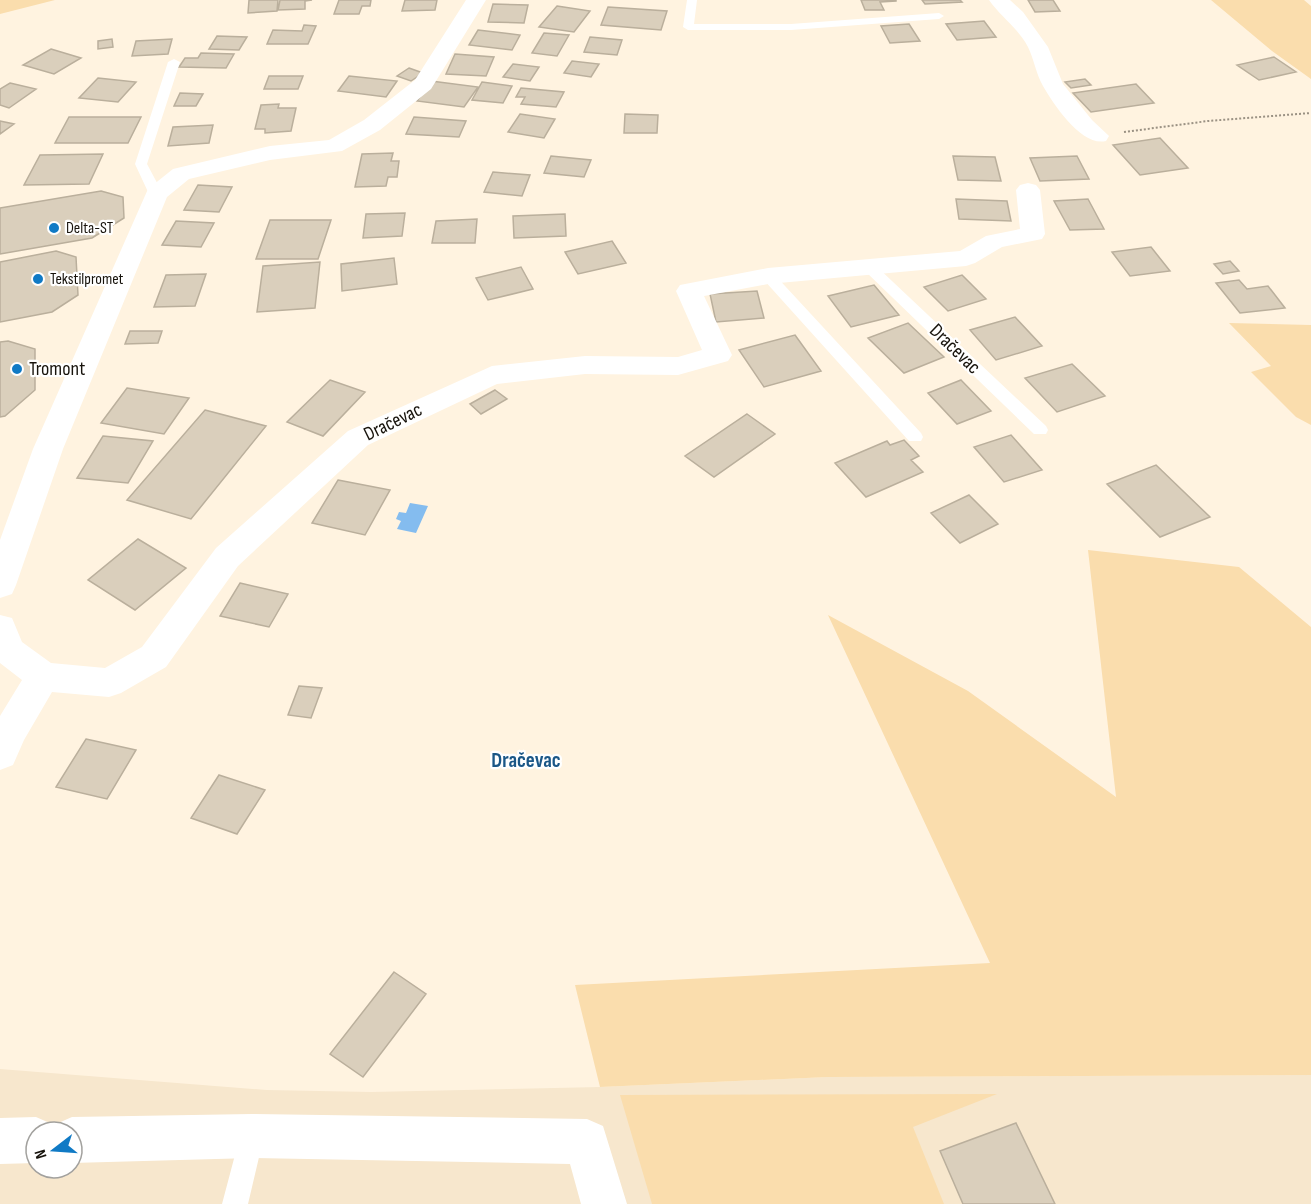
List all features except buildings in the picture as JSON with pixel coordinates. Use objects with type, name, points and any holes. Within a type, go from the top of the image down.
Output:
[{"type":"street","points":[[0,585],[48,448],[156,194],[181,174],[270,153],[334,146],[372,125],[423,84],[476,0]]},
{"type":"street","points":[[999,0],[1016,16],[1038,47],[1053,86],[1084,125],[1098,136]]},
{"type":"street","name":"Dračevac","points":[[44,677],[109,683],[154,657],[227,557],[358,438],[492,375],[585,365],[678,366],[718,355],[689,291],[768,276],[966,258],[995,241],[1033,234],[1028,190]]},
{"type":"street","points":[[0,628],[8,650],[44,677],[8,734],[0,754]]},
{"type":"street","points":[[84,1140],[252,1136],[587,1143],[604,1204]]},
{"type":"street","points":[[0,1141],[24,1140]]},
{"type":"lane","points":[[692,0],[688,27],[791,27],[939,16]]},
{"type":"lane","points":[[156,194],[141,164],[174,62]]},
{"type":"lane","name":"Dračevac","points":[[870,268],[1040,430]]},
{"type":"lane","points":[[768,276],[915,437]]},
{"type":"lane","points":[[235,1204],[252,1136]]},
{"type":"path","points":[[1098,136],[1208,121],[1311,113]]},
{"type":"shaded area","points":[[0,0],[55,0],[0,14]]},
{"type":"shaded area","points":[[1211,0],[1304,0],[1311,6],[1311,79],[1272,51]]},
{"type":"shaded area","points":[[1229,323],[1311,325],[1311,425],[1296,417],[1251,372],[1271,366]]},
{"type":"shaded area","points":[[1088,550],[1239,567],[1311,627],[1311,1075],[828,1077],[600,1087],[575,985],[990,963],[828,615],[968,691],[1116,797]]},
{"type":"shaded area","points":[[0,1069],[267,1090],[371,1092],[600,1087],[828,1077],[1311,1075],[1311,1204],[0,1204]]},
{"type":"shaded area","points":[[997,1094],[913,1127],[944,1204],[652,1204],[620,1095]]},
{"type":"water","points":[[410,503],[428,506],[416,533],[397,529],[401,521],[396,519],[399,512],[406,513]]},
{"type":"place","name":"Delta-ST","points":[[54,228]]},
{"type":"place","name":"Tekstilpromet","points":[[38,279]]},
{"type":"place","name":"Tromont","points":[[17,369]]},
{"type":"district","name":"Dračevac","points":[[526,760]]}]
